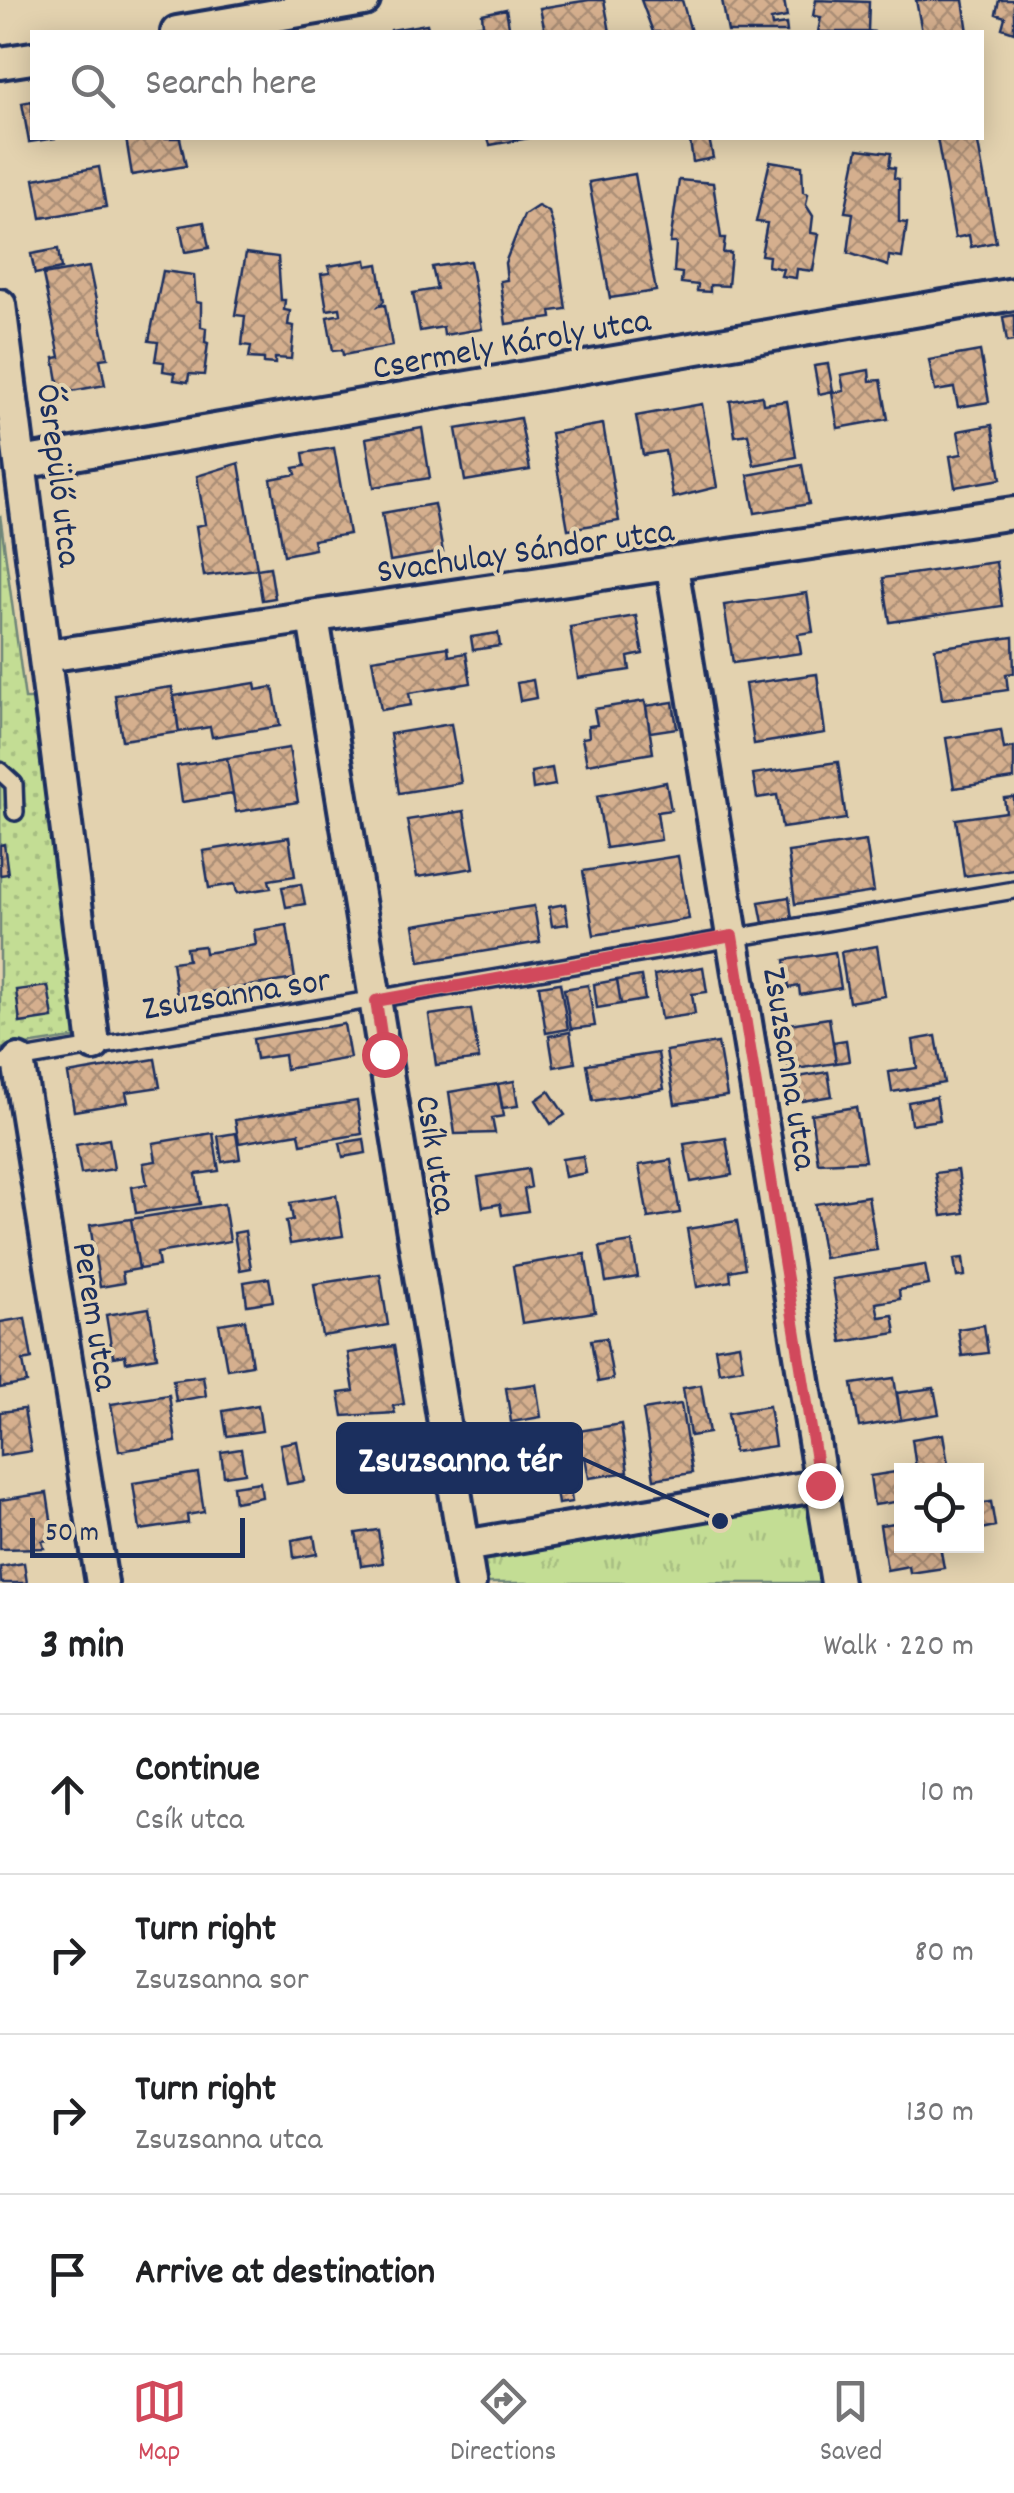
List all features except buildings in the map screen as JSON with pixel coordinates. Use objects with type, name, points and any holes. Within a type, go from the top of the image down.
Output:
[{"type":"street","points":[[189,30],[364,0]]},
{"type":"street","points":[[0,63],[30,58]]},
{"type":"street","name":"Csermely Károly utca","points":[[22,463],[1014,294]]},
{"type":"street","name":"Ősrepülő utca","points":[[0,305],[94,1046]]},
{"type":"street","name":"Svachulay Sándor utca","points":[[46,656],[1014,514]]},
{"type":"street","name":"Zsuzsanna utca","points":[[672,566],[837,1583]]},
{"type":"street","name":"Csík utca","points":[[313,618],[470,1583]]},
{"type":"street","name":"Perem utca","points":[[9,1061],[102,1583]]},
{"type":"street","points":[[464,1546],[820,1485]]},
{"type":"lane","points":[[0,771],[14,784],[16,812]]},
{"type":"lane","name":"Zsuzsanna sor","points":[[9,1061],[1014,890]]},
{"type":"green space","points":[[0,515],[25,699],[37,699],[79,1037],[0,1049]]},
{"type":"green space","points":[[821,1485],[837,1583],[470,1583],[464,1546]]},
{"type":"place","name":"Zsuzsanna tér","points":[[720,1521]]},
{"type":"route","points":[[384,1054],[376,1001],[732,936],[820,1485]]}]
